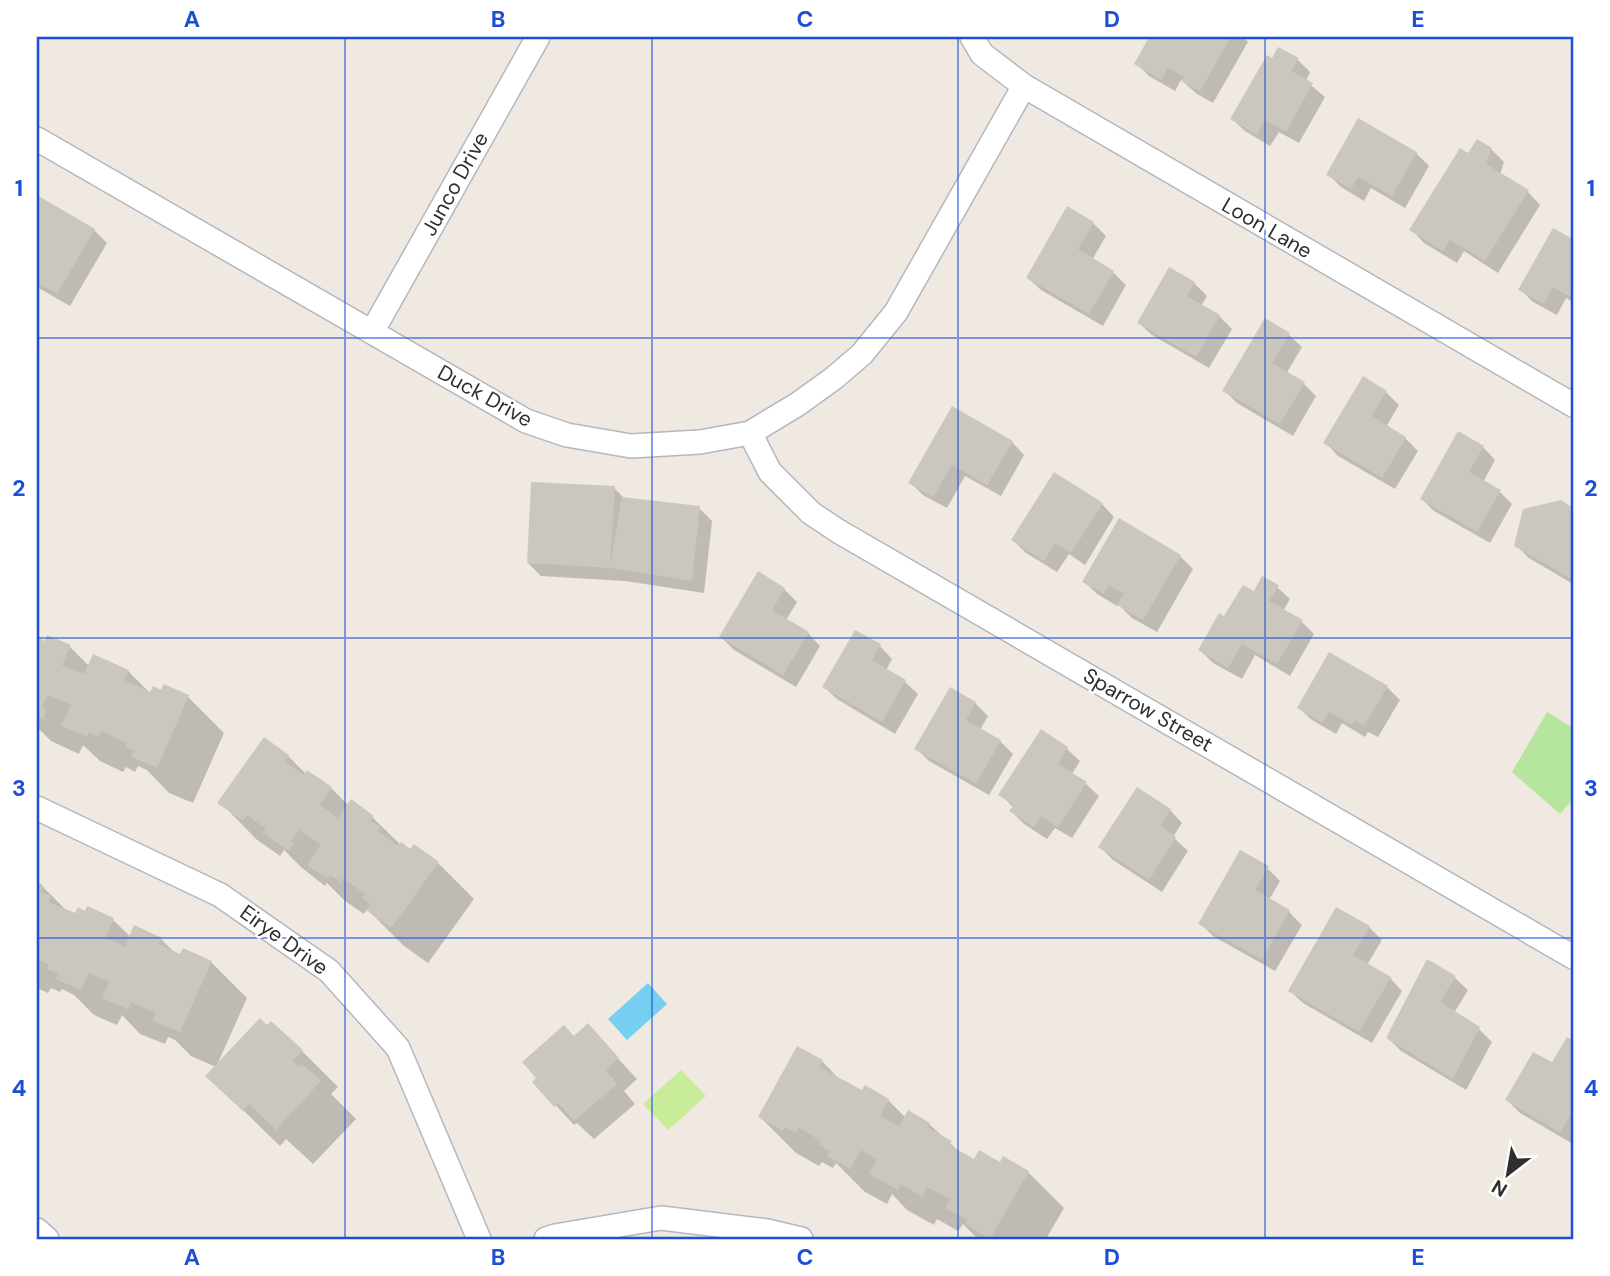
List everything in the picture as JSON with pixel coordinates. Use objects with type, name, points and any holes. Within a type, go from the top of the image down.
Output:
[{"type":"street","name":"Junco Drive","points":[[372,332],[538,37]]},
{"type":"street","name":"Loon Lane","points":[[972,37],[982,54],[1024,86],[1573,405]]},
{"type":"street","name":"Duck Drive","points":[[37,139],[526,421],[567,435],[631,446],[700,442],[750,433],[798,404],[862,354],[896,312],[1024,86]]},
{"type":"street","name":"Sparrow Street","points":[[750,433],[770,472],[811,513],[838,531],[1573,957]]},
{"type":"street","name":"Eirye Drive","points":[[37,808],[220,895],[329,971],[398,1048],[479,1239]]},
{"type":"street","points":[[546,1239],[660,1218],[766,1231],[801,1239]]},
{"type":"street","points":[[37,1230],[47,1239]]},
{"type":"green space","points":[[1547,712],[1573,728],[1573,799],[1560,814],[1512,772]]},
{"type":"green space","points":[[681,1070],[706,1096],[668,1130],[643,1104]]},
{"type":"water","points":[[648,983],[667,1004],[627,1040],[608,1019]]},
{"type":"building","points":[[1149,37],[1231,37],[1200,91],[1182,81],[1184,77],[1168,68],[1161,80],[1134,64]]},
{"type":"building","points":[[1278,47],[1299,58],[1291,71],[1313,83],[1286,132],[1265,120],[1257,135],[1230,119],[1267,55],[1272,58]]},
{"type":"building","points":[[1358,118],[1417,152],[1392,196],[1358,177],[1351,189],[1326,175]]},
{"type":"building","points":[[1477,139],[1492,148],[1486,164],[1529,190],[1485,261],[1450,240],[1443,251],[1409,230],[1460,148],[1468,153]]},
{"type":"building","points":[[37,195],[95,229],[57,294],[37,283]]},
{"type":"building","points":[[1067,206],[1094,222],[1078,249],[1114,271],[1089,314],[1026,278]]},
{"type":"building","points":[[1553,228],[1573,239],[1573,298],[1553,287],[1544,304],[1518,290]]},
{"type":"building","points":[[1169,267],[1195,282],[1187,296],[1220,315],[1196,357],[1137,323]]},
{"type":"building","points":[[1265,318],[1290,333],[1272,363],[1305,382],[1280,424],[1222,391]]},
{"type":"building","points":[[1363,376],[1387,391],[1372,416],[1406,437],[1382,478],[1323,443]]},
{"type":"building","points":[[952,406],[1013,441],[987,485],[952,465],[933,497],[908,483]]},
{"type":"building","points":[[1458,431],[1484,446],[1469,472],[1501,490],[1477,532],[1420,499]]},
{"type":"building","points":[[1054,472],[1103,503],[1071,553],[1055,543],[1044,561],[1011,540]]},
{"type":"building","points":[[531,482],[615,486],[610,568],[527,563]]},
{"type":"building","points":[[622,497],[700,506],[692,581],[610,568]]},
{"type":"building","points":[[1561,500],[1573,508],[1573,580],[1514,546],[1523,509]]},
{"type":"building","points":[[1119,518],[1181,555],[1143,620],[1117,605],[1124,594],[1109,585],[1104,594],[1082,582]]},
{"type":"building","points":[[758,571],[785,588],[772,610],[809,632],[783,675],[719,637]]},
{"type":"building","points":[[1262,576],[1279,585],[1269,601],[1303,620],[1277,664],[1242,644],[1228,668],[1198,650],[1219,613],[1224,616],[1243,585],[1254,591]]},
{"type":"building","points":[[855,630],[881,644],[872,660],[906,680],[882,722],[822,687]]},
{"type":"building","points":[[47,635],[71,645],[62,665],[84,674],[93,654],[129,670],[124,680],[150,692],[153,686],[161,690],[164,684],[189,695],[157,768],[131,757],[134,751],[125,747],[127,743],[101,731],[99,737],[89,732],[87,737],[61,726],[71,705],[48,695],[42,706],[47,709],[43,719],[37,716],[37,637],[45,641]]},
{"type":"building","points":[[1329,652],[1388,686],[1364,726],[1355,720],[1352,725],[1329,712],[1323,723],[1297,708]]},
{"type":"building","points":[[950,687],[976,702],[966,720],[1001,740],[976,784],[914,749]]},
{"type":"building","points":[[1041,729],[1068,747],[1058,764],[1087,782],[1058,827],[1041,816],[1034,827],[1009,811],[1014,805],[998,795]]},
{"type":"building","points":[[264,737],[289,755],[284,761],[304,775],[307,770],[332,787],[320,805],[338,818],[351,799],[374,816],[370,820],[380,827],[378,831],[398,846],[401,842],[410,849],[414,844],[439,862],[391,928],[366,910],[370,904],[362,898],[365,894],[343,878],[340,882],[330,875],[327,879],[307,865],[321,845],[299,830],[291,841],[294,844],[289,851],[263,833],[266,829],[247,815],[243,821],[217,803]]},
{"type":"building","points":[[1137,787],[1171,809],[1160,826],[1176,837],[1149,880],[1098,847]]},
{"type":"building","points":[[1240,850],[1269,866],[1255,890],[1290,910],[1262,960],[1198,924]]},
{"type":"building","points":[[37,882],[43,885],[40,892],[51,896],[49,902],[75,913],[78,907],[85,911],[87,906],[114,918],[106,938],[125,947],[134,925],[162,938],[159,944],[180,954],[183,948],[212,961],[180,1032],[153,1021],[156,1013],[131,1002],[128,1009],[102,998],[109,982],[89,973],[81,990],[56,979],[58,974],[47,969],[49,965],[37,959]]},
{"type":"building","points":[[1336,907],[1370,926],[1353,955],[1391,977],[1359,1032],[1288,991]]},
{"type":"building","points":[[1427,959],[1456,976],[1440,1002],[1480,1027],[1453,1079],[1386,1038]]},
{"type":"building","points":[[260,1018],[267,1025],[271,1021],[303,1050],[293,1061],[299,1067],[302,1064],[321,1081],[276,1130],[249,1104],[243,1111],[205,1076]]},
{"type":"building","points":[[588,1023],[619,1058],[606,1070],[617,1084],[574,1121],[558,1103],[554,1107],[532,1082],[536,1078],[522,1062],[564,1025],[574,1036]]},
{"type":"building","points":[[1567,1037],[1573,1040],[1573,1110],[1560,1133],[1505,1100],[1533,1052],[1552,1062]]},
{"type":"building","points":[[797,1046],[823,1060],[819,1067],[862,1090],[865,1085],[889,1099],[880,1116],[899,1127],[908,1110],[930,1123],[927,1127],[952,1141],[949,1145],[974,1159],[979,1150],[1000,1162],[1003,1156],[1029,1171],[990,1239],[965,1224],[967,1220],[945,1208],[950,1199],[927,1187],[922,1197],[900,1184],[898,1190],[869,1174],[877,1159],[861,1150],[850,1169],[827,1156],[829,1151],[819,1145],[821,1141],[799,1128],[796,1133],[785,1127],[783,1131],[758,1117]]}]
